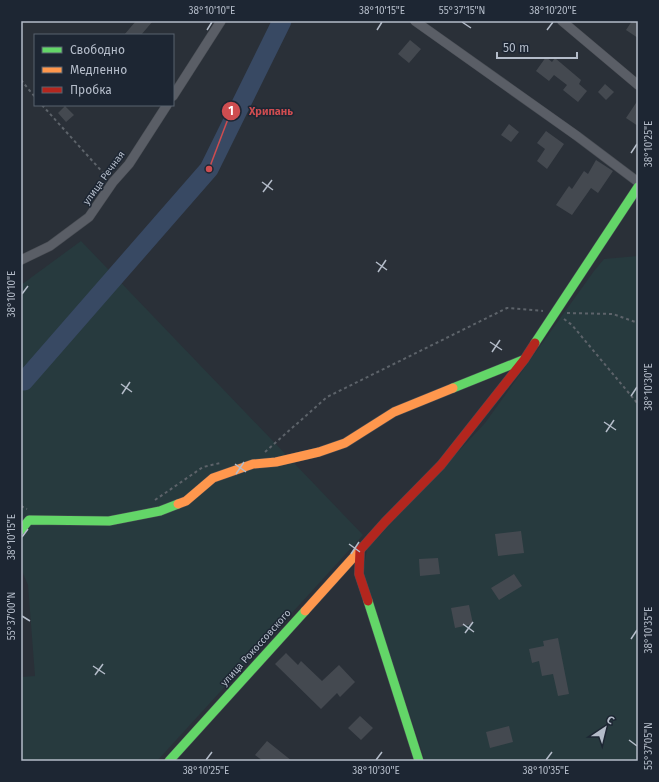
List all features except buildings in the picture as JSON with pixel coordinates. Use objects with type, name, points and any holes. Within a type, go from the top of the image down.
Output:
[{"type":"street","points":[[174,94],[220,21]]},
{"type":"street","points":[[415,21],[577,136],[638,182]]},
{"type":"street","points":[[562,21],[638,85]]},
{"type":"street","name":"улица Речная","points":[[21,260],[50,246],[89,217],[112,182],[129,164],[166,106]]},
{"type":"street","name":"улица Рокоссовского","points":[[169,761],[385,522],[441,465],[524,360],[637,190]]},
{"type":"street","points":[[21,530],[29,520],[109,521],[160,511],[186,501],[213,478],[253,464],[276,462],[319,452],[345,443],[394,412],[524,360]]},
{"type":"street","points":[[360,550],[359,574],[419,761]]},
{"type":"path","points":[[21,80],[34,96]]},
{"type":"path","points":[[43,106],[112,182]]},
{"type":"path","points":[[265,452],[327,397],[507,308],[556,312],[613,314],[638,323]]},
{"type":"path","points":[[572,325],[638,404]]},
{"type":"path","points":[[149,504],[203,467],[226,461]]},
{"type":"path","points":[[21,506],[28,510]]},
{"type":"green space","points":[[81,241],[363,535],[157,761],[21,761],[21,677],[35,676],[28,585],[21,569],[21,285]]},
{"type":"green space","points":[[638,256],[638,761],[425,761],[363,573],[367,549],[485,423],[604,259]]},
{"type":"waterway","points":[[21,381],[24,381],[209,169],[282,21]]},
{"type":"traffic: fast","points":[[535,343],[638,187]]},
{"type":"traffic: fast","points":[[453,388],[523,360]]},
{"type":"traffic: fast","points":[[21,530],[29,520],[109,521],[160,511],[178,504]]},
{"type":"traffic: fast","points":[[368,601],[419,761]]},
{"type":"traffic: fast","points":[[169,761],[305,611]]},
{"type":"traffic: slow","points":[[178,504],[186,501],[213,478],[253,464],[276,462],[319,452],[345,443],[394,412],[453,388]]},
{"type":"traffic: slow","points":[[305,611],[360,550]]},
{"type":"traffic: jam","points":[[368,601],[359,574],[360,550],[385,522],[441,465],[524,360],[535,343]]},
{"type":"place","name":"Хрипань","points":[[209,169]]}]
